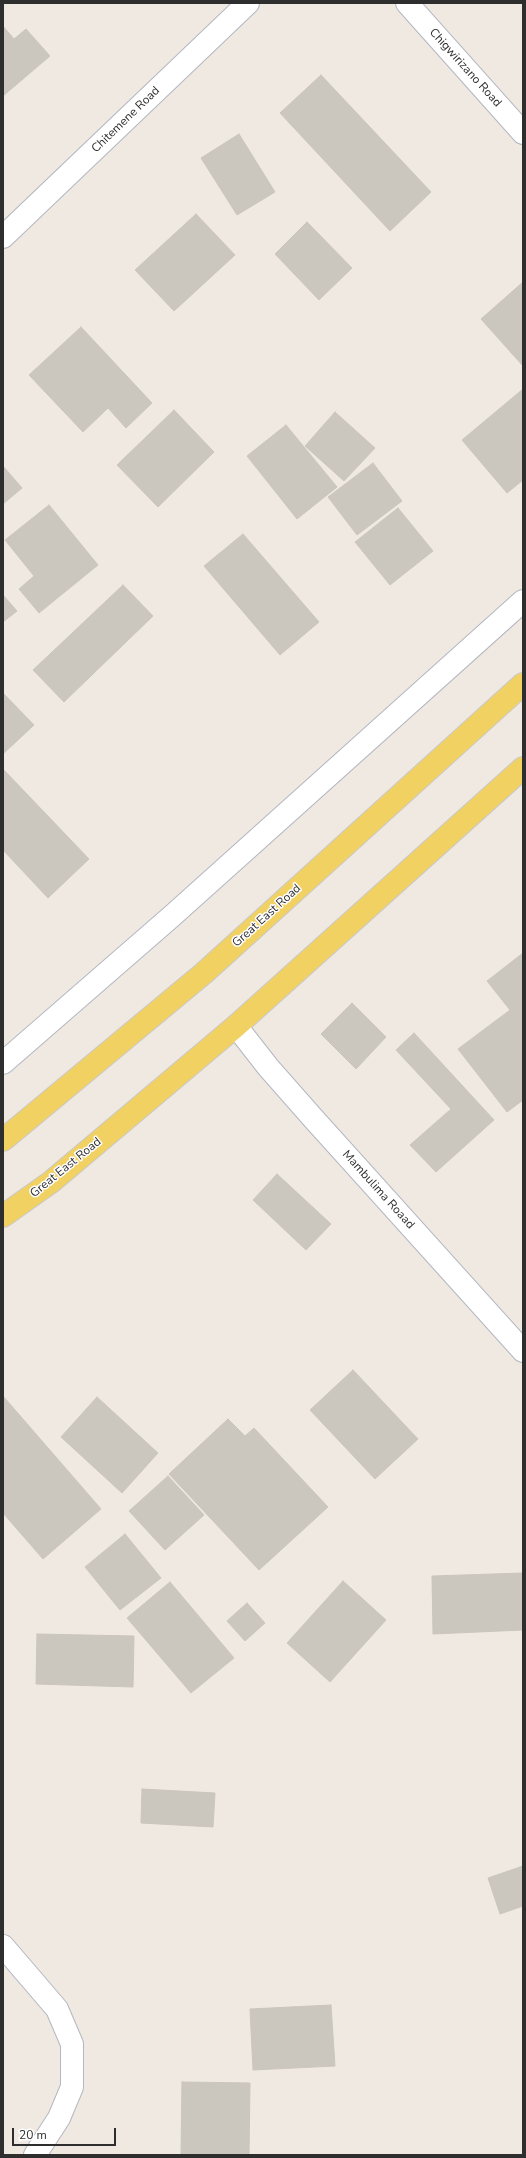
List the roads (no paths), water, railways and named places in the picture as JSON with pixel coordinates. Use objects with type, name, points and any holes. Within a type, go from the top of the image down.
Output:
[{"type":"main road","name":"Great East Road","points":[[3,1140],[204,973],[523,684]]},
{"type":"main road","name":"Great East Road","points":[[3,1216],[51,1182],[236,1026],[523,768]]},
{"type":"street","name":"Chitemene Road","points":[[3,237],[248,3]]},
{"type":"street","name":"Chigwirizano Road","points":[[407,3],[523,133]]},
{"type":"street","points":[[3,1063],[172,916],[523,600]]},
{"type":"street","name":"Mambulima Roaad","points":[[236,1026],[268,1067],[307,1112],[523,1351]]},
{"type":"street","points":[[3,1946],[57,2009],[72,2044],[72,2087],[59,2118],[35,2155]]}]
